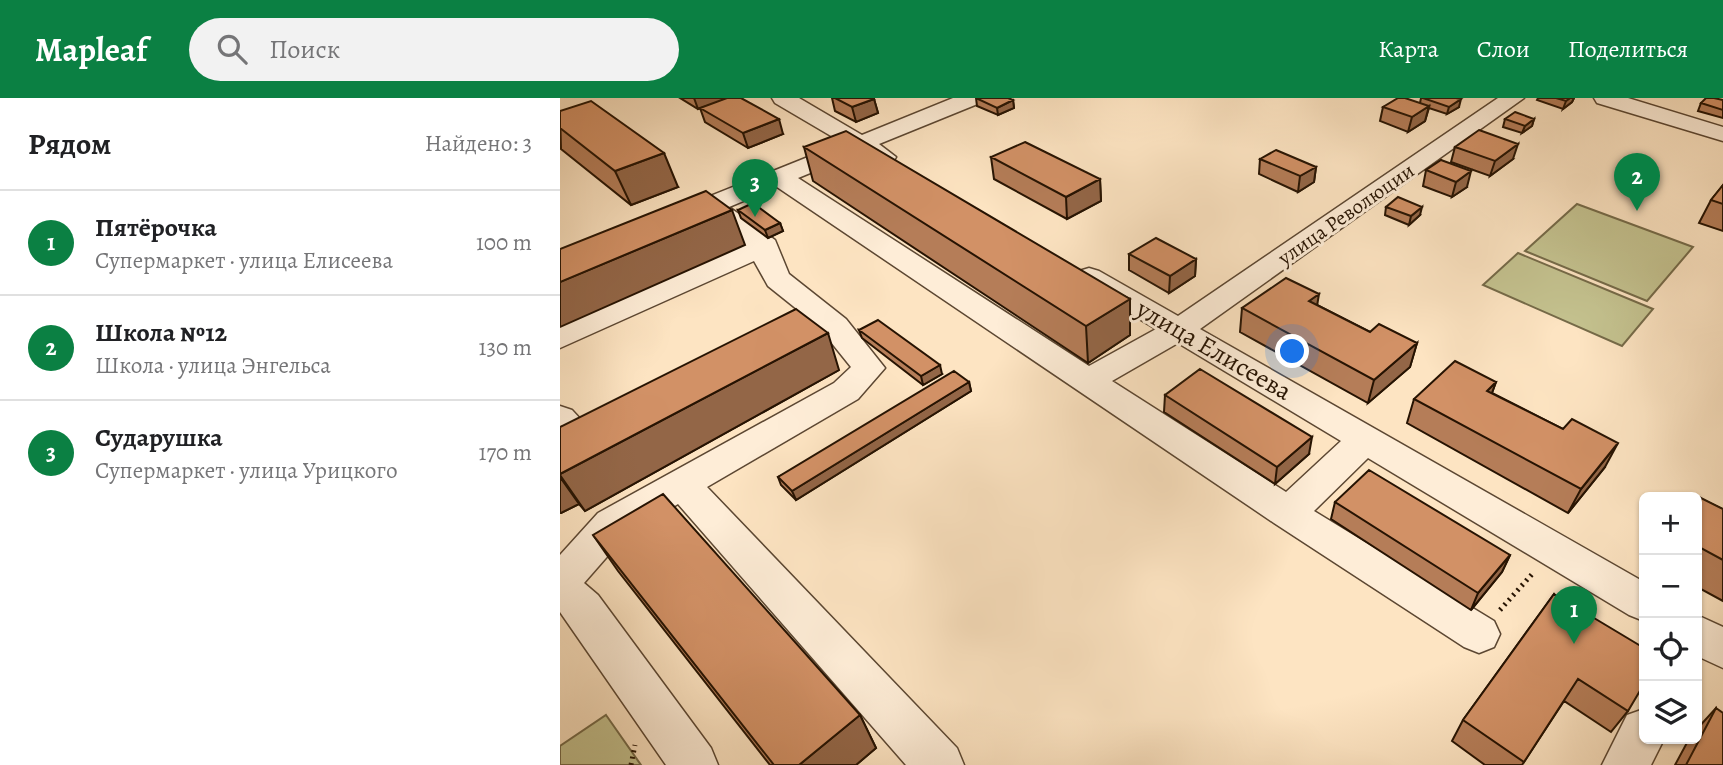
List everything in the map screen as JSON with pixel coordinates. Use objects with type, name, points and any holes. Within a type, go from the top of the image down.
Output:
[{"type":"street","points":[[783,98],[909,172]]},
{"type":"street","points":[[660,226],[972,98]]},
{"type":"street","name":"улица Революции","points":[[1088,381],[1178,330],[1513,98]]},
{"type":"street","points":[[1605,98],[1723,134]]},
{"type":"street","points":[[780,178],[1288,513],[1479,634]]},
{"type":"street","points":[[694,765],[583,608],[560,587],[569,572],[612,524],[846,391],[869,368],[811,321],[768,266],[765,246],[710,206]]},
{"type":"street","points":[[560,338],[765,246]]},
{"type":"street","name":"улица Елисеева","points":[[1061,261],[1639,600]]},
{"type":"street","points":[[560,418],[580,442],[628,417]]},
{"type":"street","points":[[1288,513],[1365,439]]},
{"type":"street","points":[[681,484],[929,762]]},
{"type":"street","points":[[1702,637],[1723,649]]},
{"type":"street","points":[[1626,765],[1639,740]]},
{"type":"path","points":[[1479,634],[1553,550]]},
{"type":"shaded area","points":[[1577,204],[1693,247],[1647,301],[1525,251]]},
{"type":"shaded area","points":[[1518,253],[1653,309],[1622,346],[1483,285]]},
{"type":"shaded area","points":[[606,715],[641,765],[560,765],[560,746]]},
{"type":"building","points":[[727,98],[741,98],[779,119],[743,133],[700,108]]},
{"type":"building","points":[[835,98],[873,98],[874,99],[852,107]]},
{"type":"building","points":[[976,98],[1008,98],[1013,100],[997,108]]},
{"type":"building","points":[[1398,98],[1429,106],[1412,117],[1383,107]]},
{"type":"building","points":[[1423,98],[1456,98],[1461,99],[1449,107]]},
{"type":"building","points":[[1706,98],[1723,100],[1723,110],[1701,103]]},
{"type":"building","points":[[591,101],[664,153],[615,171],[560,128],[560,111]]},
{"type":"building","points":[[1515,112],[1534,119],[1525,126],[1505,119]]},
{"type":"building","points":[[1479,130],[1518,144],[1495,161],[1455,147]]},
{"type":"building","points":[[846,131],[1130,299],[1086,326],[804,147]]},
{"type":"building","points":[[1025,142],[1100,179],[1066,197],[991,157]]},
{"type":"building","points":[[1276,150],[1316,167],[1300,176],[1260,159]]},
{"type":"building","points":[[1441,160],[1471,171],[1456,182],[1426,170]]},
{"type":"building","points":[[1723,185],[1723,204],[1711,200]]},
{"type":"building","points":[[706,191],[732,210],[560,282],[560,249]]},
{"type":"building","points":[[1398,197],[1422,207],[1411,216],[1386,207]]},
{"type":"building","points":[[753,203],[780,223],[765,230],[738,210]]},
{"type":"building","points":[[1156,238],[1196,259],[1170,276],[1129,254]]},
{"type":"building","points":[[1286,278],[1319,294],[1309,301],[1370,332],[1379,324],[1417,343],[1374,380],[1242,308]]},
{"type":"building","points":[[796,309],[828,333],[560,474],[560,427]]},
{"type":"building","points":[[878,320],[940,365],[921,376],[859,330]]},
{"type":"building","points":[[1455,361],[1496,382],[1487,391],[1563,429],[1572,419],[1618,443],[1581,489],[1414,399]]},
{"type":"building","points":[[1200,369],[1312,437],[1277,467],[1165,395]]},
{"type":"building","points":[[954,371],[969,382],[792,491],[778,477]]},
{"type":"building","points":[[1369,470],[1510,555],[1478,593],[1335,502]]},
{"type":"building","points":[[663,494],[860,715],[799,765],[774,765],[593,535]]},
{"type":"building","points":[[1702,498],[1723,509],[1723,560],[1702,549]]},
{"type":"building","points":[[1554,594],[1639,645],[1639,692],[1628,711],[1578,679],[1524,762],[1463,720]]},
{"type":"building","points":[[1716,708],[1723,713],[1723,765],[1686,765],[1697,744],[1702,744],[1702,735]]},
{"type":"place","name":"Школа №12","points":[[1637,211]]},
{"type":"place","name":"Сударушка","points":[[755,217]]},
{"type":"place","name":"Пятёрочка","points":[[1574,644]]}]
